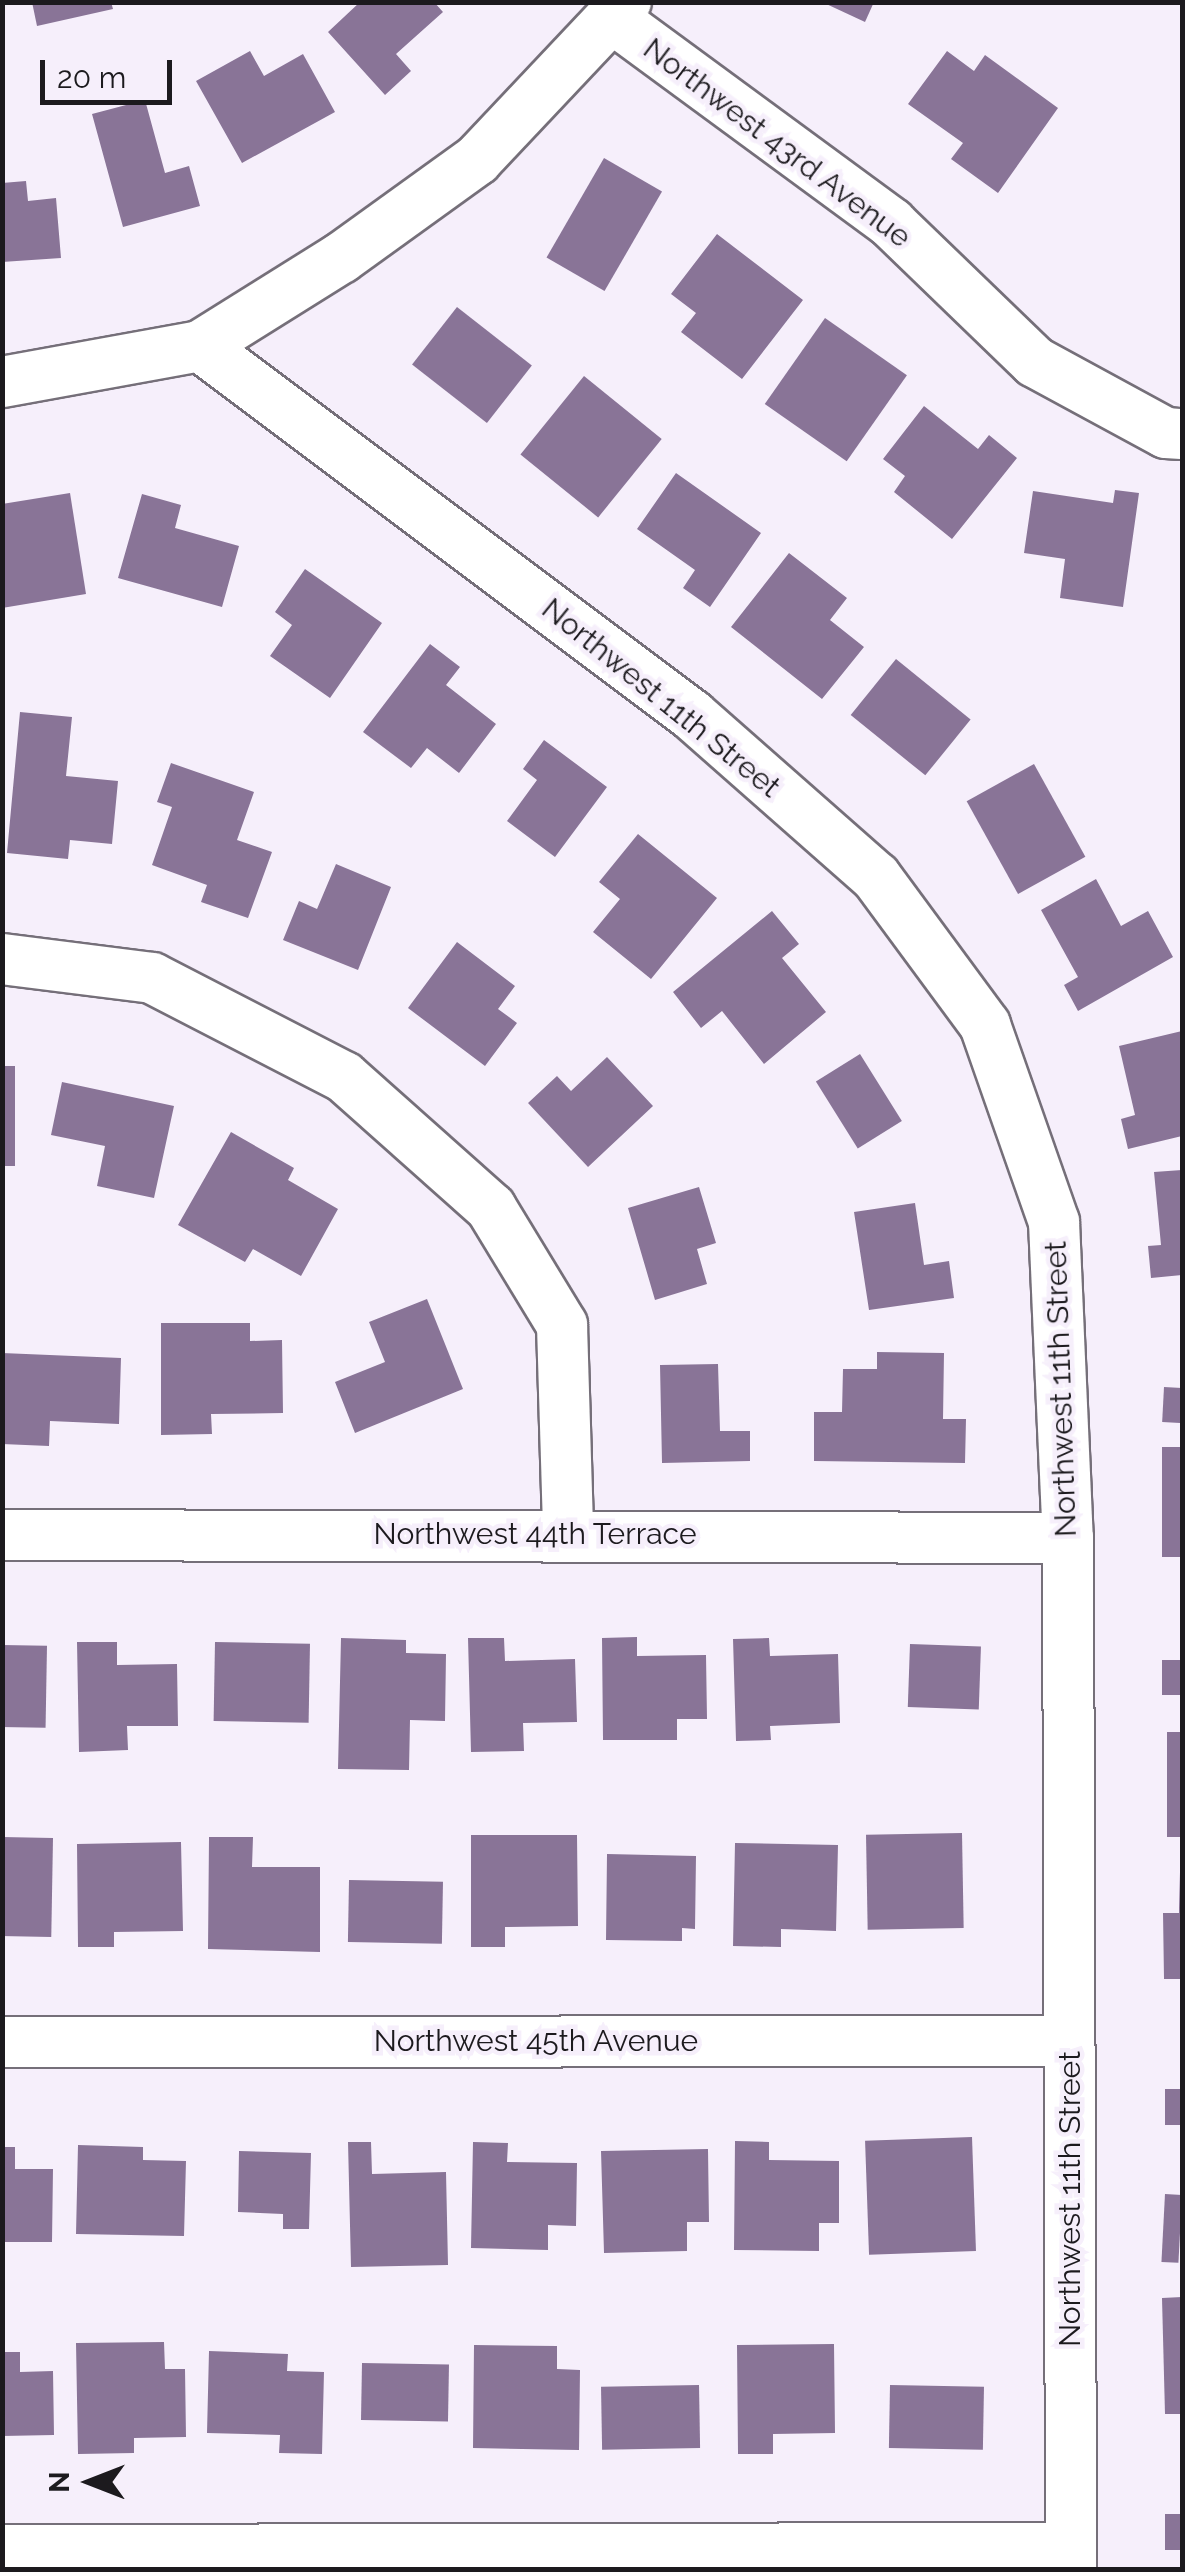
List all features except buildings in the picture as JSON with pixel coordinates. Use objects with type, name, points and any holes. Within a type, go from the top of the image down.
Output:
[{"type":"street","points":[[2,382],[200,346],[341,258],[476,160],[620,11]]},
{"type":"street","name":"Northwest 43rd Avenue","points":[[620,11],[891,223],[1035,362],[1166,432],[1182,434]]},
{"type":"street","name":"Northwest 11th Street","points":[[200,346],[692,715],[876,877],[985,1024],[1054,1222],[1068,1538],[1071,2559]]},
{"type":"street","points":[[2,959],[152,978],[344,1077],[491,1208],[562,1326],[568,1532]]},
{"type":"street","name":"Northwest 44th Terrace","points":[[2,1535],[568,1532],[1068,1538]]},
{"type":"street","name":"Northwest 45th Avenue","points":[[2,2042],[1069,2041]]},
{"type":"street","points":[[2,2550],[1071,2559]]}]
